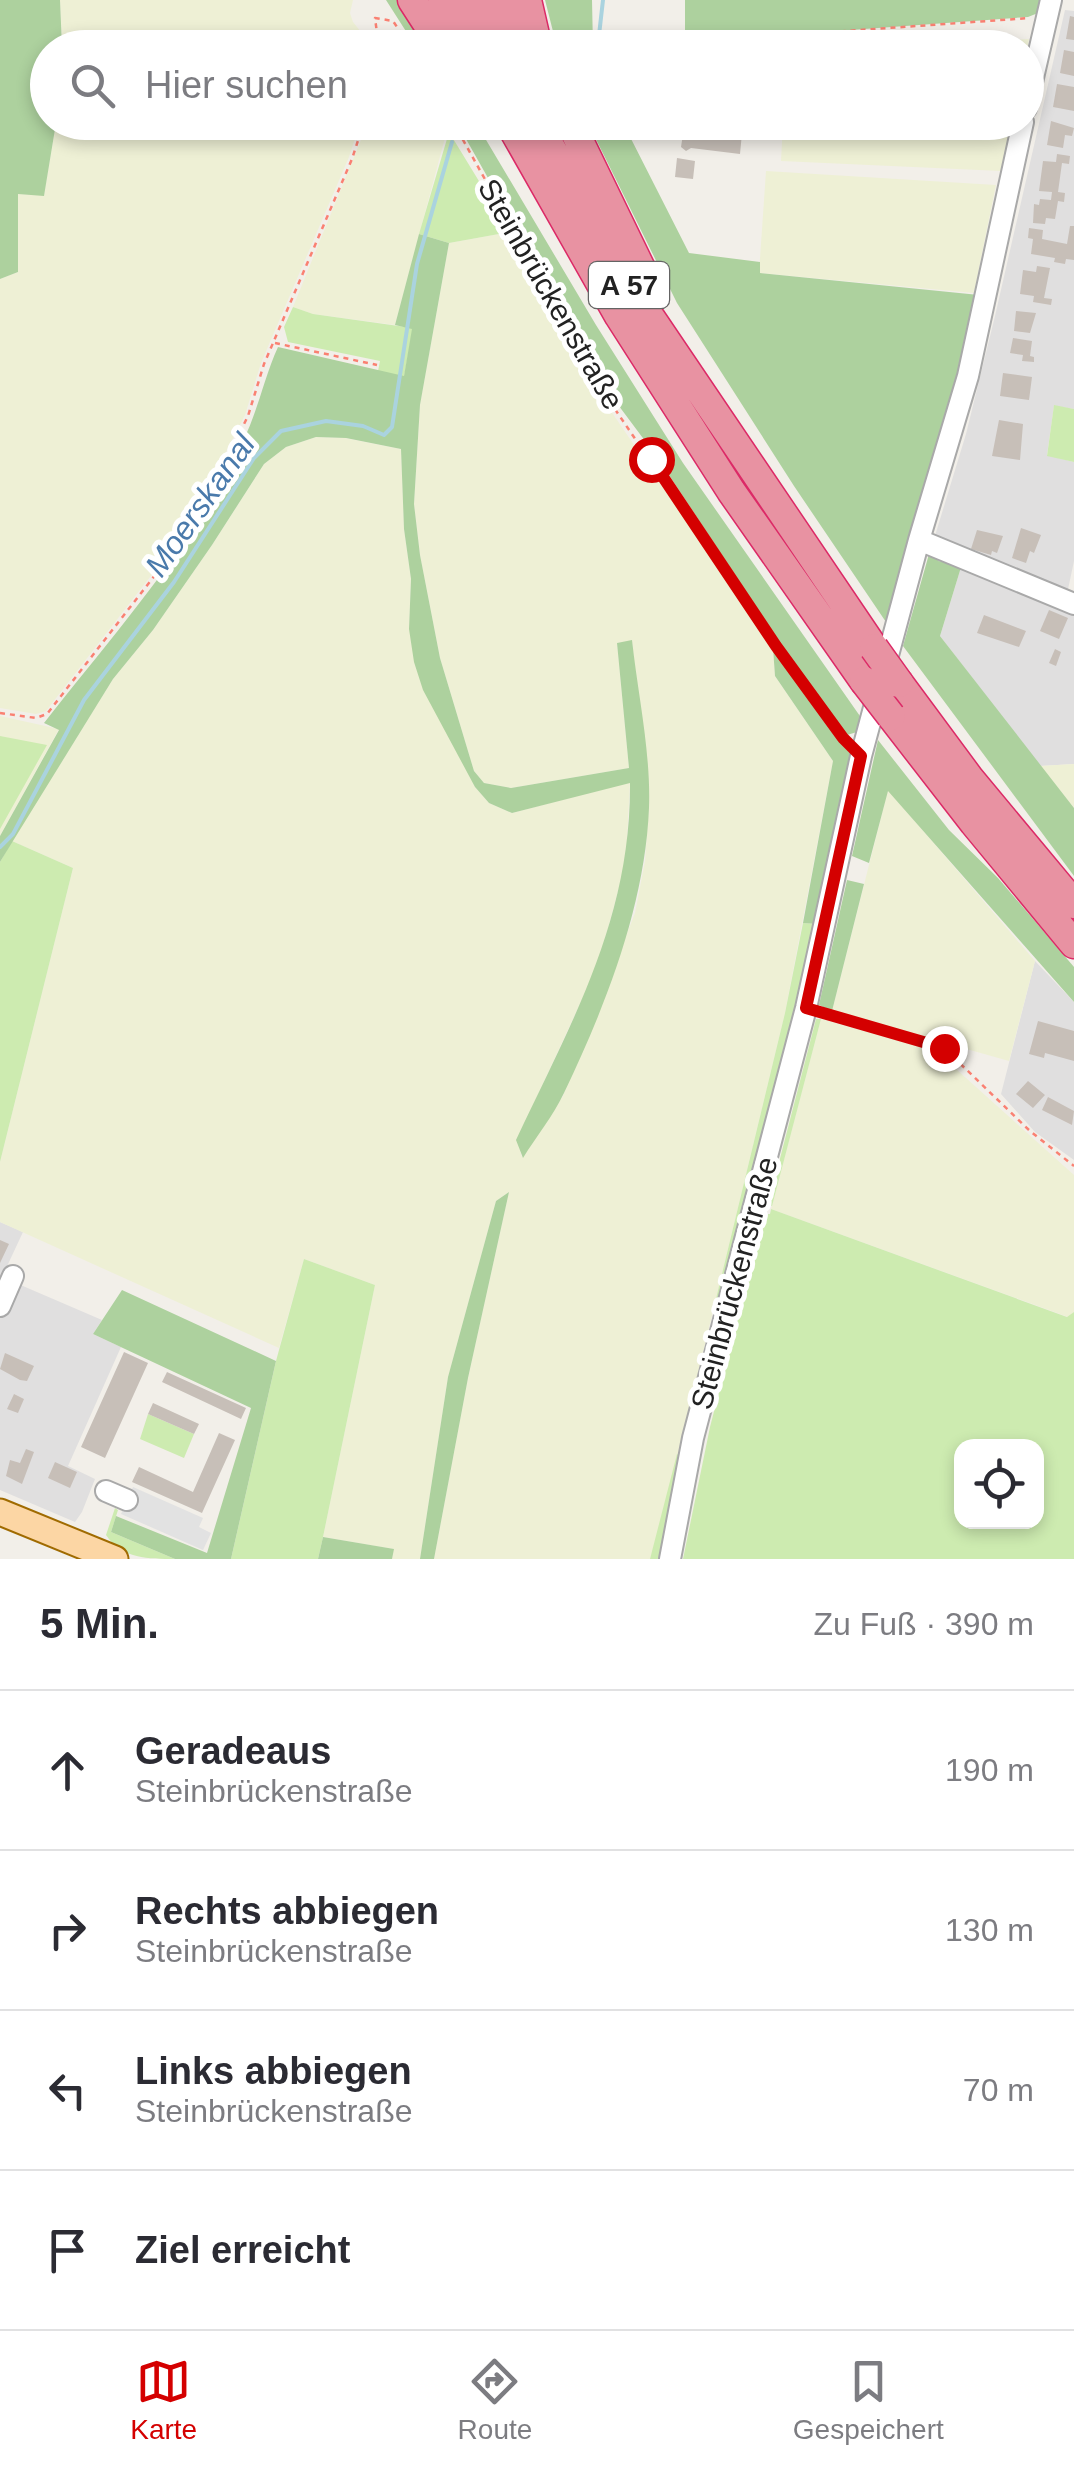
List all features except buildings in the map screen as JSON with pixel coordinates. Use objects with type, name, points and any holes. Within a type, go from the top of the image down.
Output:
[{"type":"highway","points":[[470,0],[486,30]]},
{"type":"highway","points":[[498,0],[514,30]]},
{"type":"highway","points":[[526,0],[534,30]]},
{"type":"highway","points":[[425,4],[436,30]]},
{"type":"highway","points":[[425,4],[450,30]]},
{"type":"highway","points":[[498,140],[570,262],[619,316]]},
{"type":"highway","name":"A 57","points":[[518,140],[619,316],[731,491],[864,681],[1074,944]]},
{"type":"highway","name":"A 57","points":[[546,140],[642,305],[874,648],[970,779],[1074,904]]},
{"type":"highway","points":[[577,140],[668,323],[718,406],[732,441]]},
{"type":"main road","points":[[0,1512],[114,1559]]},
{"type":"street","name":"Steinbrückenstraße","points":[[670,1559],[693,1438],[806,1008],[861,756],[968,376],[1019,140]]},
{"type":"street","points":[[919,540],[1074,604]]},
{"type":"street","points":[[0,1306],[13,1276]]},
{"type":"street","points":[[106,1491],[127,1500]]},
{"type":"path","points":[[819,30],[1049,9]]},
{"type":"path","points":[[377,30],[375,18],[393,20],[399,30]]},
{"type":"path","points":[[0,712],[36,718],[47,714],[160,570],[211,491],[238,440],[274,342],[358,140]]},
{"type":"path","name":"Steinbrückenstraße","points":[[463,140],[606,396],[776,646],[843,738],[861,756]]},
{"type":"path","points":[[274,342],[377,365]]},
{"type":"path","points":[[806,1008],[944,1048],[1030,1132],[1074,1166]]},
{"type":"shaded area","points":[[1065,10],[1074,11],[1074,409],[1054,406],[1047,455],[1074,462],[1074,561],[1067,594],[934,539],[966,434],[1035,140],[1044,140],[1044,102]]},
{"type":"shaded area","points":[[962,564],[1074,609],[1074,764],[1040,766],[940,636]]},
{"type":"shaded area","points":[[1035,961],[1074,1002],[1074,1160],[1035,1132],[1001,1094]]},
{"type":"shaded area","points":[[0,1222],[23,1232],[2,1277],[102,1320],[93,1334],[121,1347],[68,1466],[95,1479],[75,1522],[0,1490]]},
{"type":"shaded area","points":[[133,1487],[203,1518],[199,1527],[211,1533],[203,1550],[121,1514]]},
{"type":"green space","points":[[0,0],[60,0],[61,30],[30,30],[30,140],[53,140],[44,196],[18,194],[18,272],[0,279]]},
{"type":"green space","points":[[60,0],[353,0],[350,13],[359,30],[61,30]]},
{"type":"green space","points":[[386,0],[403,0],[422,30],[405,30]]},
{"type":"green space","points":[[545,0],[592,0],[593,30],[553,30]]},
{"type":"green space","points":[[685,0],[1046,0],[1038,13],[1028,17],[850,30],[685,30]]},
{"type":"green space","points":[[53,140],[354,140],[261,363],[245,415],[207,489],[157,568],[46,711],[36,714],[0,708],[0,279],[18,272],[18,194],[44,195]]},
{"type":"green space","points":[[361,140],[444,140],[395,325],[313,314],[293,307]]},
{"type":"green space","points":[[447,140],[454,140],[510,232],[449,243],[419,234]]},
{"type":"green space","points":[[467,140],[486,140],[683,463],[862,719],[857,732],[847,735],[842,729],[610,394]]},
{"type":"green space","points":[[596,140],[632,140],[689,253],[760,262],[760,273],[979,295],[960,382],[888,625],[794,486],[677,303]]},
{"type":"green space","points":[[782,140],[1007,140],[1001,171],[781,161]]},
{"type":"green space","points":[[766,171],[996,185],[974,293],[759,273]]},
{"type":"green space","points":[[510,232],[602,398],[773,648],[775,676],[833,761],[785,1013],[650,1559],[434,1559],[509,1192],[496,1201],[448,1377],[420,1559],[392,1559],[393,1549],[323,1537],[375,1285],[304,1259],[279,1348],[0,1222],[0,1162],[73,868],[12,841],[113,679],[153,630],[264,464],[286,447],[316,437],[345,438],[401,449],[404,529],[411,579],[409,629],[475,787],[489,803],[512,813],[630,782],[626,862],[598,965],[517,1140],[522,1157],[563,1096],[635,913],[645,861],[649,804],[632,641],[617,643],[629,768],[511,788],[484,783],[474,771],[440,658],[414,504],[420,405],[449,243]]},
{"type":"green space","points":[[419,234],[449,243],[420,405],[414,504],[440,658],[474,771],[484,783],[511,788],[629,768],[617,643],[632,640],[646,745],[646,845],[621,954],[564,1093],[523,1158],[516,1140],[577,1011],[609,924],[628,833],[630,783],[512,813],[489,803],[475,787],[423,690],[414,662],[401,449],[346,438],[316,437],[286,447],[264,464],[153,630],[113,679],[0,862],[0,836],[59,730],[44,723],[152,587],[202,515],[248,430],[278,347],[404,376],[412,329],[395,325]]},
{"type":"green space","points":[[293,307],[313,314],[413,328],[404,377],[378,371],[380,361],[288,342],[284,327]]},
{"type":"green space","points":[[1054,405],[1074,409],[1074,462],[1047,456]]},
{"type":"green space","points":[[937,553],[938,561],[962,564],[940,636],[1074,808],[1074,876],[903,646],[929,554]]},
{"type":"green space","points":[[773,648],[851,755],[816,924],[803,923],[833,761],[775,676]]},
{"type":"green space","points":[[0,716],[59,729],[0,836]]},
{"type":"green space","points":[[0,736],[47,745],[0,829]]},
{"type":"green space","points":[[878,740],[949,830],[998,878],[1074,967],[1074,1002],[888,791],[869,863],[852,856]]},
{"type":"green space","points":[[1074,764],[1074,808],[1040,766]]},
{"type":"green space","points":[[888,790],[1035,961],[1009,1061],[832,1011]]},
{"type":"green space","points":[[12,841],[73,868],[0,1162],[0,862]]},
{"type":"green space","points":[[847,880],[864,884],[832,1011],[819,1005]]},
{"type":"green space","points":[[803,923],[816,924],[722,1305],[714,1307],[785,1013]]},
{"type":"green space","points":[[816,1019],[821,1019],[772,1206],[768,1205]]},
{"type":"green space","points":[[821,1019],[936,1051],[1074,1175],[1074,1312],[1068,1317],[771,1209]]},
{"type":"green space","points":[[509,1192],[434,1559],[420,1559],[448,1377],[496,1201]]},
{"type":"green space","points":[[771,1209],[1067,1317],[1074,1312],[1074,1559],[683,1559],[710,1427],[765,1214],[770,1214]]},
{"type":"green space","points":[[304,1259],[375,1285],[318,1559],[231,1559],[276,1361]]},
{"type":"green space","points":[[122,1290],[276,1361],[231,1559],[175,1559],[111,1532],[116,1516],[207,1553],[251,1408],[93,1334]]},
{"type":"green space","points":[[148,1414],[194,1434],[184,1458],[140,1439]]},
{"type":"green space","points":[[677,1454],[682,1458],[661,1559],[650,1559]]},
{"type":"green space","points":[[115,1508],[118,1510],[111,1532],[175,1559],[137,1556],[112,1543],[106,1535]]},
{"type":"green space","points":[[323,1537],[394,1549],[392,1559],[318,1559]]},
{"type":"waterway","name":"Moerskanal","points":[[600,30],[603,0]]},
{"type":"waterway","name":"Moerskanal","points":[[0,847],[13,834],[84,700],[174,582],[254,458],[281,431],[326,421],[363,426],[384,435],[392,427],[417,264],[452,142]]},
{"type":"route","points":[[651,459],[776,646],[843,738],[861,756],[806,1008],[944,1048]]}]
